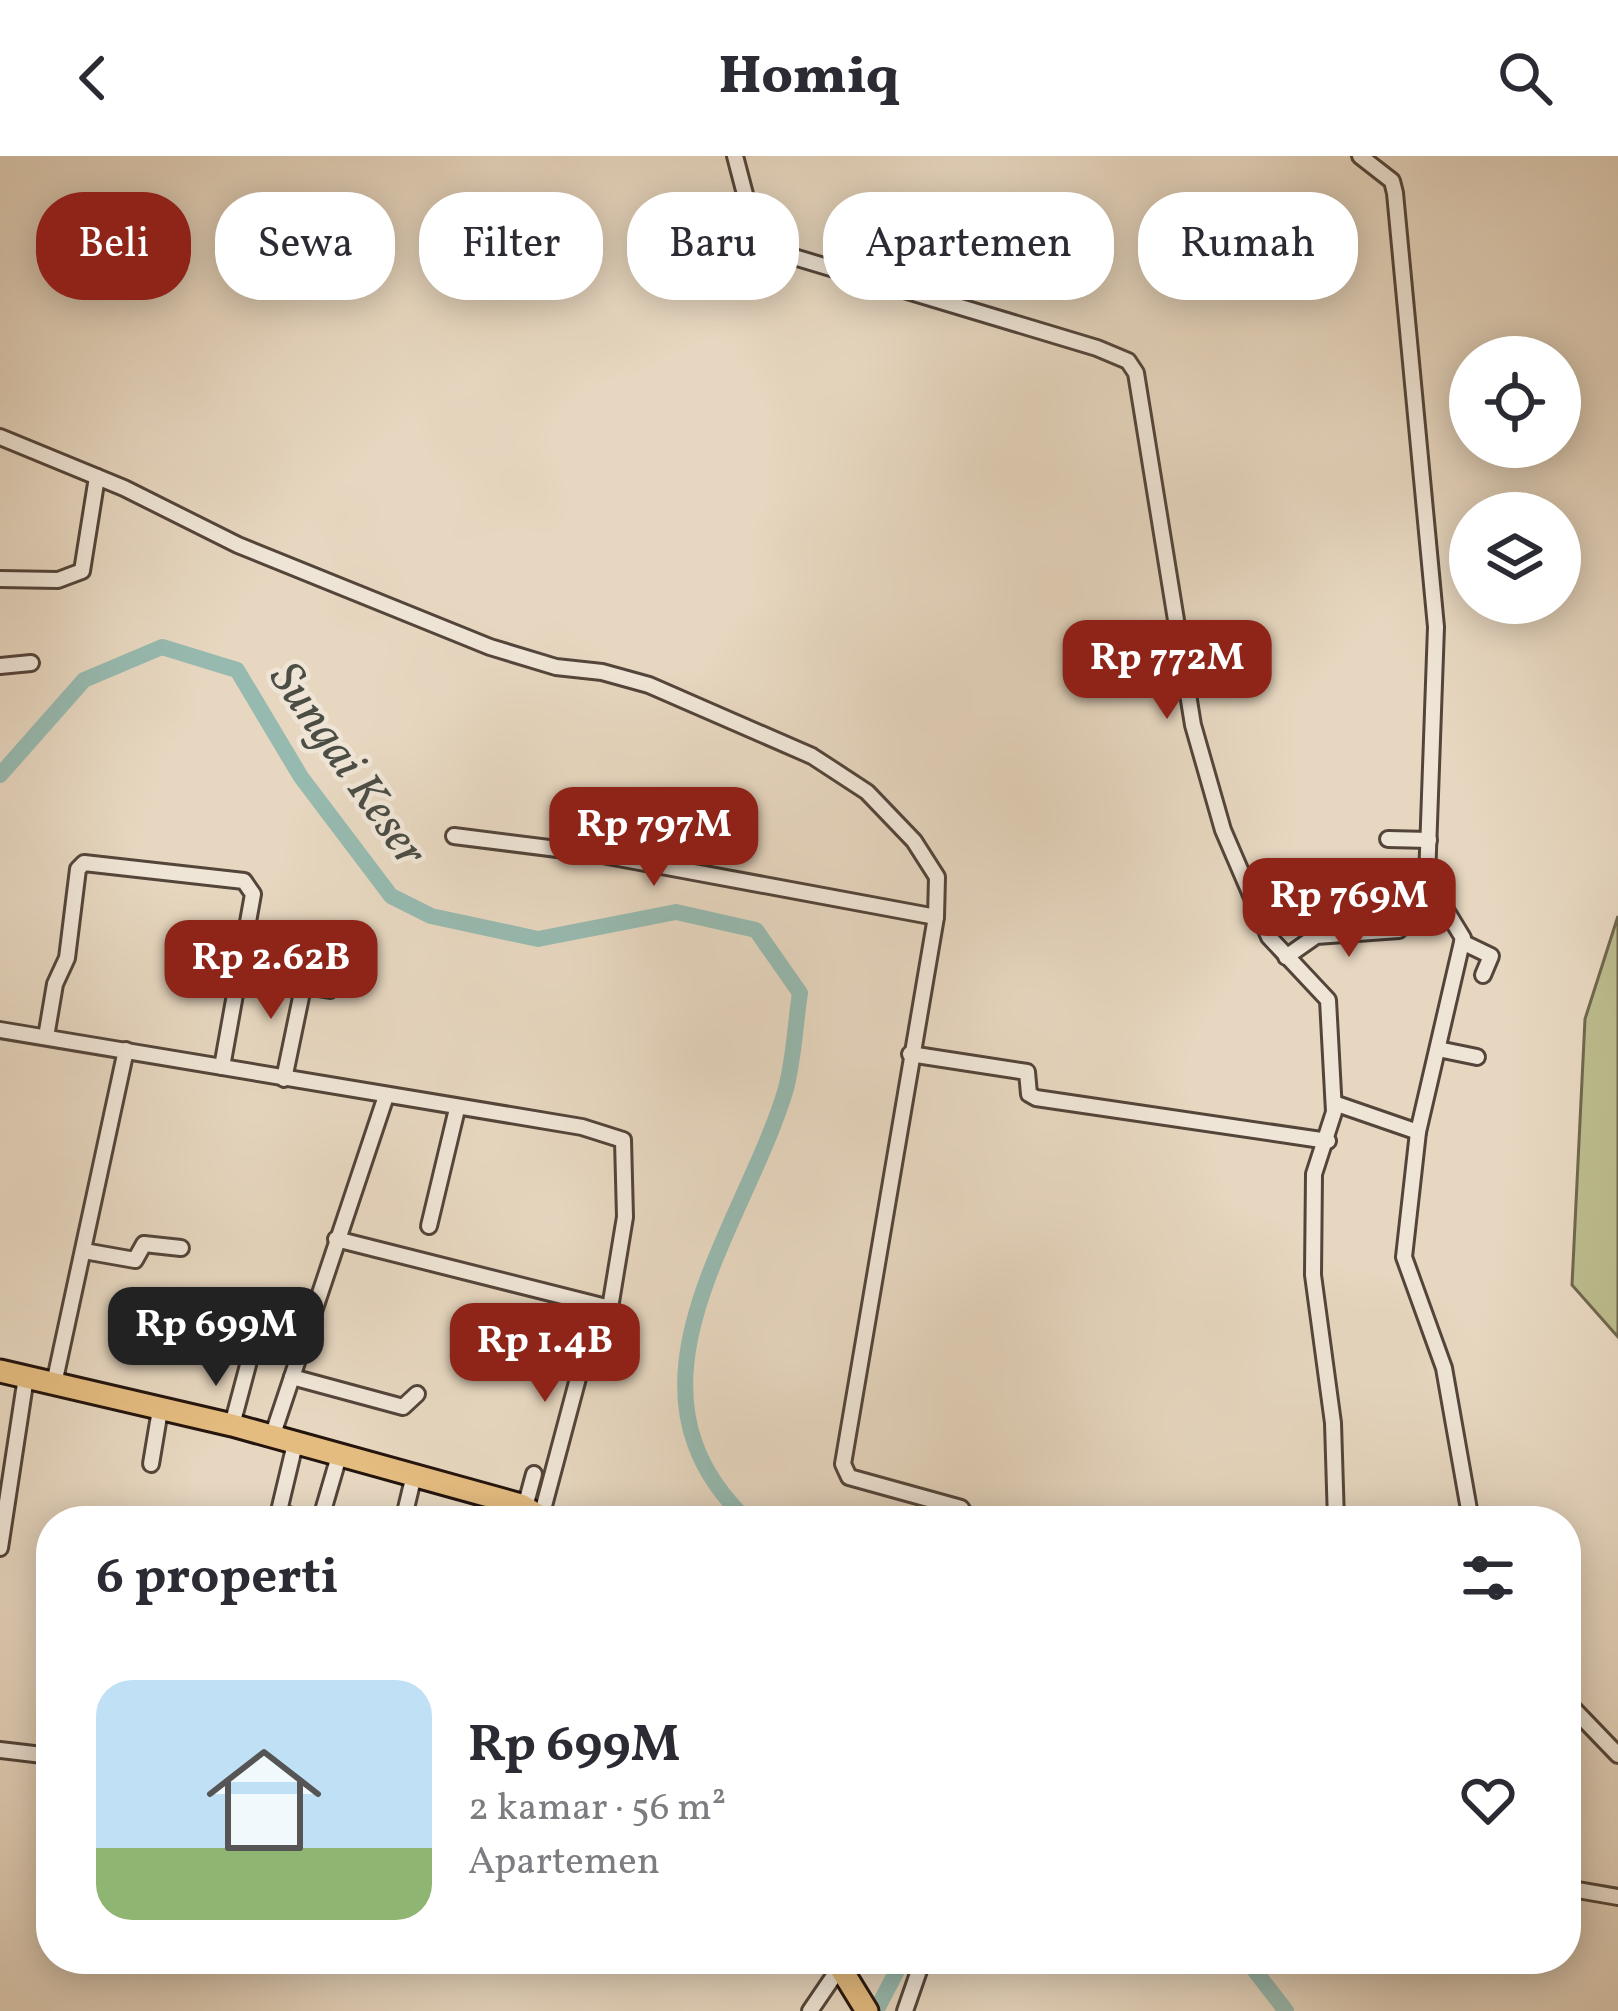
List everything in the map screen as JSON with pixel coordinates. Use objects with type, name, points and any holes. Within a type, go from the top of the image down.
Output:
[{"type":"highway","points":[[0,1370],[232,1425],[510,1506]]},
{"type":"highway","points":[[845,1974],[867,2011]]},
{"type":"street","points":[[735,156],[757,240],[764,248],[1128,361],[1136,373],[1152,446],[1193,725],[1236,865],[1269,937],[1328,1000],[1334,1102],[1313,1182],[1313,1293],[1333,1423],[1336,1506]]},
{"type":"street","points":[[1360,156],[1392,181],[1436,628],[1427,879],[1453,916],[1462,943],[1416,1131],[1405,1265],[1444,1368],[1469,1506]]},
{"type":"street","points":[[0,437],[97,477],[238,545],[490,646],[556,668],[649,685],[812,756],[867,792],[914,841],[937,877],[936,917],[844,1468],[849,1477],[878,1488],[953,1506]]},
{"type":"street","points":[[0,578],[58,580],[82,572],[97,477]]},
{"type":"street","points":[[0,666],[31,663]]},
{"type":"street","points":[[454,836],[597,854],[936,917]]},
{"type":"street","points":[[1388,839],[1429,840]]},
{"type":"street","points":[[46,1037],[55,985],[67,958],[78,869],[83,863],[218,876],[251,886],[222,1067]]},
{"type":"street","points":[[1286,957],[1316,936],[1400,930]]},
{"type":"street","points":[[1462,943],[1491,956],[1483,975]]},
{"type":"street","points":[[238,975],[305,979],[330,990]]},
{"type":"street","points":[[284,1079],[305,979]]},
{"type":"street","points":[[0,1030],[621,1137],[625,1217],[610,1308],[336,1239]]},
{"type":"street","points":[[1438,1049],[1477,1057]]},
{"type":"street","points":[[54,1384],[126,1050]]},
{"type":"street","points":[[910,1054],[1027,1072],[1028,1091],[1036,1098],[1325,1140]]},
{"type":"street","points":[[272,1437],[386,1096]]},
{"type":"street","points":[[1334,1102],[1416,1131]]},
{"type":"street","points":[[429,1226],[457,1109]]},
{"type":"street","points":[[84,1251],[135,1260],[144,1244],[181,1248]]},
{"type":"street","points":[[541,1506],[597,1307]]},
{"type":"street","points":[[232,1425],[248,1365]]},
{"type":"street","points":[[0,1548],[26,1377]]},
{"type":"street","points":[[292,1377],[403,1407],[418,1394]]},
{"type":"street","points":[[152,1464],[160,1409]]},
{"type":"street","points":[[280,1506],[295,1444]]},
{"type":"street","points":[[324,1506],[339,1456]]},
{"type":"street","points":[[534,1474],[537,1506]]},
{"type":"street","points":[[407,1506],[414,1475]]},
{"type":"street","points":[[1581,1717],[1618,1755]]},
{"type":"street","points":[[0,1750],[36,1754]]},
{"type":"street","points":[[1581,1891],[1618,1897]]},
{"type":"street","points":[[810,2011],[837,1974]]},
{"type":"street","points":[[905,2011],[918,1974]]},
{"type":"green space","points":[[1618,916],[1618,1337],[1572,1285],[1585,1019]]},
{"type":"waterway","name":"Sungai Keser","points":[[0,775],[84,680],[162,647],[237,670],[301,777],[391,896],[431,916],[538,939],[676,912],[756,930],[800,993],[790,1068],[765,1146],[697,1310],[686,1365],[688,1418],[707,1470],[736,1506]]},
{"type":"waterway","name":"Sungai Keser","points":[[876,2011],[895,1974]]},
{"type":"waterway","points":[[1258,1974],[1286,2011]]}]
